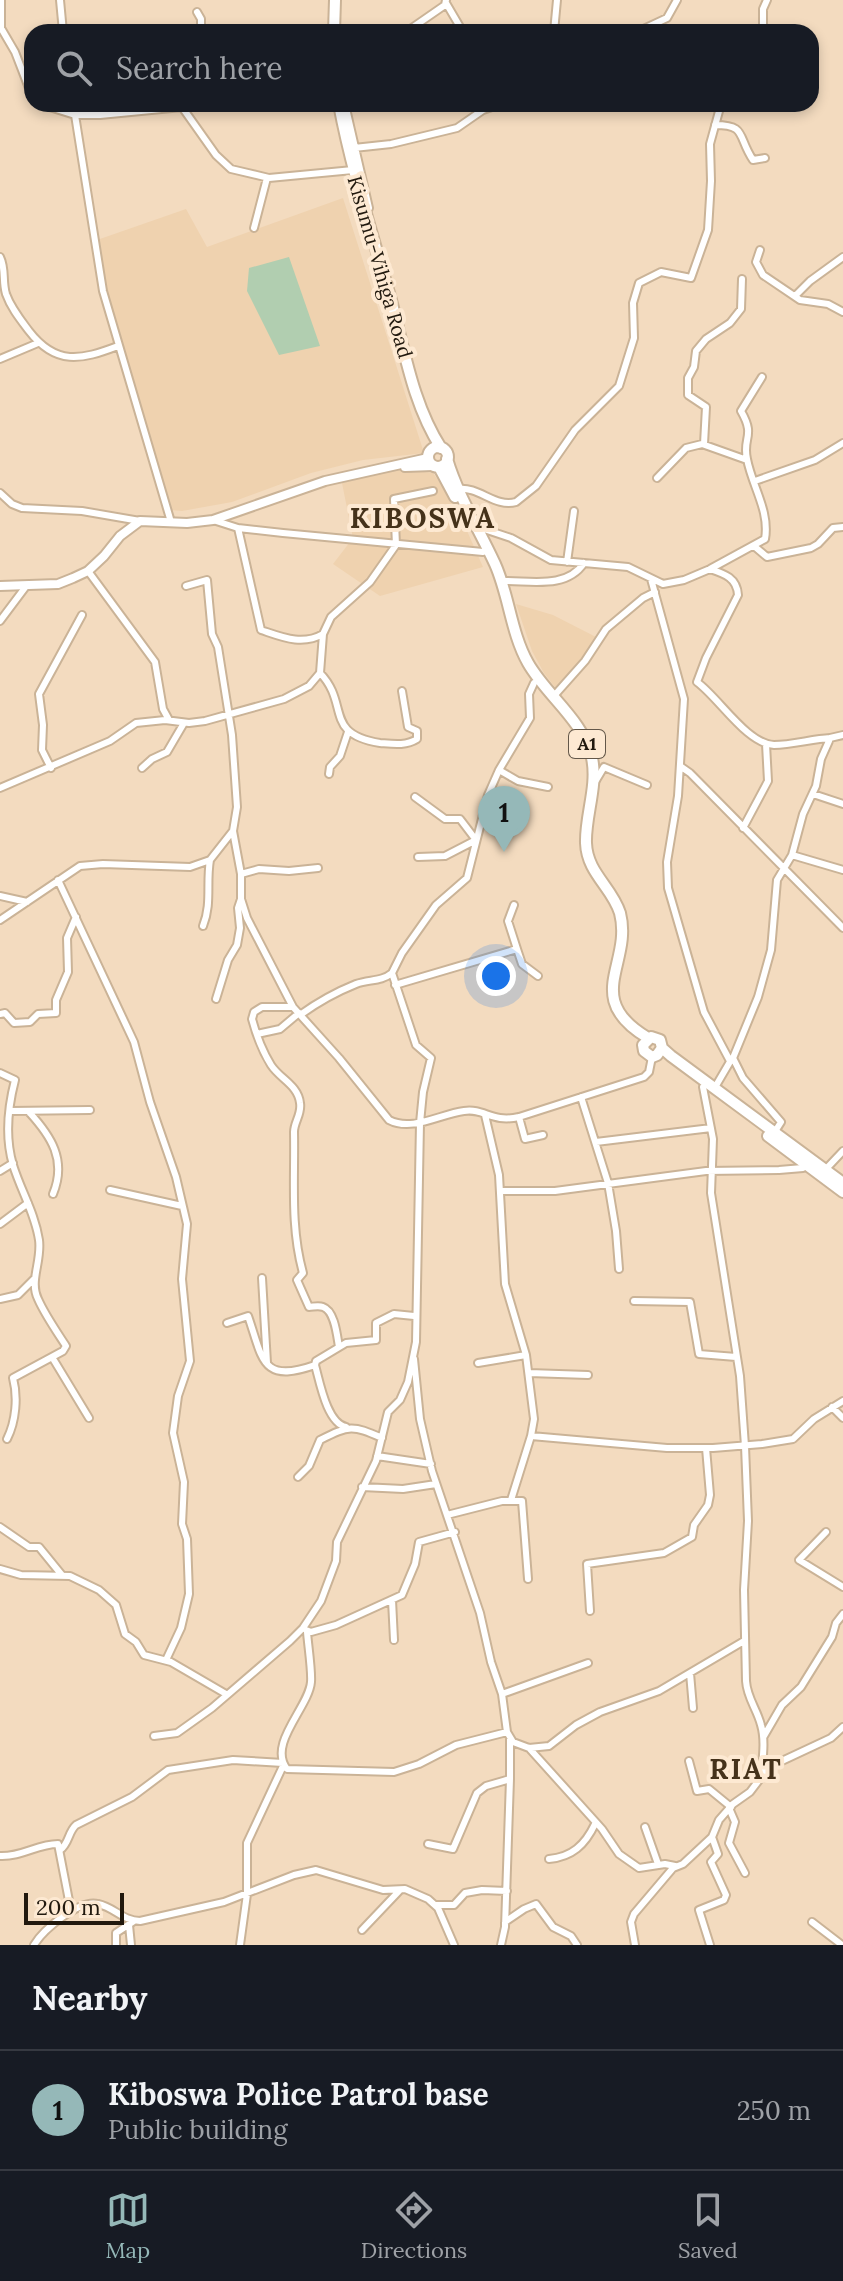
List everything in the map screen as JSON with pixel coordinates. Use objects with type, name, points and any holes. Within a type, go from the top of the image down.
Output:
[{"type":"highway","points":[[334,24],[335,0]]},
{"type":"highway","name":"Kisumu-Vihiga Road","points":[[343,112],[353,170],[407,364],[428,427]]},
{"type":"highway","name":"A1","points":[[428,427],[446,452],[458,489],[501,581],[528,662],[586,742],[592,757],[587,851],[595,875],[617,906],[621,925],[613,996],[620,1015],[645,1042],[644,1051],[657,1053],[843,1183]]},
{"type":"highway","name":"A1","points":[[428,427],[432,461],[483,552],[497,586],[517,654],[534,683],[578,739],[585,755],[588,775],[580,852],[588,876],[607,901],[615,923],[608,1000],[615,1017],[645,1042]]},
{"type":"highway","points":[[441,448],[434,448],[432,461],[444,465],[447,459]]},
{"type":"highway","name":"A1","points":[[645,1042],[657,1038],[657,1053]]},
{"type":"highway","name":"A1","points":[[708,1088],[843,1192]]},
{"type":"main road","points":[[0,586],[58,584],[88,571],[120,536],[140,521],[213,520],[325,481],[432,461]]},
{"type":"street","points":[[1,0],[1,28],[24,75]]},
{"type":"street","points":[[60,0],[62,24]]},
{"type":"street","points":[[555,24],[557,0]]},
{"type":"street","points":[[654,24],[670,16],[677,0]]},
{"type":"street","points":[[763,24],[763,9],[767,0]]},
{"type":"street","points":[[417,24],[446,2],[458,24]]},
{"type":"street","points":[[197,12],[201,24]]},
{"type":"street","points":[[65,112],[75,115],[127,112]]},
{"type":"street","points":[[75,112],[99,276],[171,522]]},
{"type":"street","points":[[186,112],[225,166],[267,178],[353,170]]},
{"type":"street","points":[[344,112],[381,250]]},
{"type":"street","points":[[354,148],[391,144],[457,128],[480,112]]},
{"type":"street","points":[[458,489],[478,492],[499,502],[516,502],[536,486],[575,430],[619,386],[634,338],[633,303],[639,283],[661,272],[691,278],[708,230],[710,144],[719,112]]},
{"type":"street","points":[[715,125],[738,128],[753,160],[765,158]]},
{"type":"street","points":[[254,228],[267,178]]},
{"type":"street","points":[[760,250],[755,260],[759,271],[804,301],[828,304],[843,312]]},
{"type":"street","points":[[0,257],[13,310],[38,343],[49,352],[71,357],[100,353],[118,346]]},
{"type":"street","points":[[795,296],[843,257]]},
{"type":"street","points":[[704,444],[706,407],[688,395],[689,376],[696,351],[706,339],[730,323],[741,309],[742,279]]},
{"type":"street","points":[[0,359],[38,343]]},
{"type":"street","points":[[478,527],[511,538],[545,557],[628,567],[663,584],[684,580],[754,546],[767,534],[747,460],[750,424],[741,411],[762,377]]},
{"type":"street","points":[[755,481],[815,460],[843,443]]},
{"type":"street","points":[[657,478],[687,447],[704,444],[747,460]]},
{"type":"street","points":[[0,788],[110,741],[136,723],[205,721],[284,699],[309,686],[320,673],[323,634],[331,617],[370,582],[396,545],[394,499],[433,491]]},
{"type":"street","points":[[0,493],[22,508],[82,511],[140,521]]},
{"type":"street","points":[[567,562],[574,511]]},
{"type":"street","points":[[213,520],[238,528],[483,552]]},
{"type":"street","points":[[754,546],[767,557],[784,555],[818,544],[833,528],[843,527]]},
{"type":"street","points":[[238,528],[261,630],[283,639],[298,640],[311,640],[323,634]]},
{"type":"street","points":[[501,581],[553,583],[571,576],[584,563]]},
{"type":"street","points":[[697,682],[738,595],[737,586],[728,576],[710,569]]},
{"type":"street","points":[[88,571],[155,662],[163,709],[169,720]]},
{"type":"street","points":[[651,579],[684,699],[680,766],[667,862],[668,888],[710,1026],[743,1078],[781,1122],[774,1133]]},
{"type":"street","points":[[186,586],[207,580],[212,634],[218,647],[229,714],[237,807],[233,831],[241,874],[241,899],[247,918],[293,1007],[389,1120],[394,1123],[420,1123],[466,1111],[498,1120],[519,1117],[644,1077],[657,1053]]},
{"type":"street","points":[[0,621],[27,585]]},
{"type":"street","points":[[553,697],[586,659],[606,629],[643,598],[655,592]]},
{"type":"street","points":[[51,768],[42,750],[39,694],[82,615]]},
{"type":"street","points":[[320,673],[333,690],[339,717],[348,732],[379,742],[397,745],[415,741],[417,731],[408,727],[402,691]]},
{"type":"street","points":[[679,675],[697,682],[711,693],[752,736],[766,744],[843,735]]},
{"type":"street","points":[[257,1034],[278,1030],[321,1000],[352,985],[386,979],[436,905],[467,878],[484,808],[499,770],[529,721],[529,689],[534,683]]},
{"type":"street","points":[[142,768],[167,752],[184,723]]},
{"type":"street","points":[[329,774],[330,767],[340,756],[348,732]]},
{"type":"street","points":[[761,1778],[764,1736],[757,1712],[748,1696],[744,1641],[748,1521],[745,1446],[736,1357],[713,1209],[713,1139],[708,1088],[732,1060],[758,997],[771,950],[777,880],[792,855],[830,738]]},
{"type":"street","points":[[743,828],[768,781],[766,744]]},
{"type":"street","points":[[680,766],[843,928]]},
{"type":"street","points":[[592,785],[599,778],[602,767],[647,785]]},
{"type":"street","points":[[499,770],[518,781],[548,787]]},
{"type":"street","points":[[813,794],[843,804]]},
{"type":"street","points":[[415,797],[445,819],[460,819],[476,840]]},
{"type":"street","points":[[203,926],[209,907],[210,860],[233,831]]},
{"type":"street","points":[[418,857],[445,856],[476,840]]},
{"type":"street","points":[[792,855],[843,870]]},
{"type":"street","points":[[0,920],[86,864],[186,868],[210,860]]},
{"type":"street","points":[[241,874],[259,869],[289,871],[318,868]]},
{"type":"street","points":[[58,880],[134,1042],[150,1102],[176,1177],[187,1224],[182,1279],[190,1361],[178,1396],[173,1433],[184,1482],[182,1524],[187,1539],[189,1594],[181,1628],[166,1660]]},
{"type":"street","points":[[0,896],[28,902]]},
{"type":"street","points":[[216,999],[228,960],[237,945],[241,899]]},
{"type":"street","points":[[514,905],[508,921],[517,949],[525,967],[538,976]]},
{"type":"street","points":[[0,1014],[5,1013],[14,1023],[30,1022],[36,1014],[56,1013],[56,1000],[68,972],[67,938],[76,917]]},
{"type":"street","points":[[395,985],[517,949]]},
{"type":"street","points":[[392,973],[416,1045],[431,1056],[420,1123],[414,1351],[420,1419],[431,1464],[455,1532],[502,1694],[509,1735],[505,1927]]},
{"type":"street","points":[[293,1007],[262,1007],[256,1009],[252,1019],[270,1064],[297,1090],[301,1110],[295,1128],[292,1183],[295,1241],[303,1273],[297,1282],[309,1307],[327,1310],[339,1347]]},
{"type":"street","points":[[0,1073],[15,1080],[9,1140],[13,1163],[40,1244],[34,1279],[36,1298],[66,1345],[63,1351],[13,1378],[15,1402],[12,1429],[7,1439]]},
{"type":"street","points":[[581,1097],[608,1183],[619,1269]]},
{"type":"street","points":[[10,1111],[90,1110]]},
{"type":"street","points":[[29,1112],[54,1144],[57,1171],[53,1194]]},
{"type":"street","points":[[485,1115],[497,1160],[505,1284],[526,1355],[534,1419],[511,1500]]},
{"type":"street","points":[[519,1117],[525,1139],[543,1135]]},
{"type":"street","points":[[596,1142],[711,1128]]},
{"type":"street","points":[[825,1170],[843,1151]]},
{"type":"street","points":[[0,1171],[13,1163]]},
{"type":"street","points":[[500,1191],[555,1191],[711,1171],[803,1168],[806,1164]]},
{"type":"street","points":[[110,1190],[182,1206]]},
{"type":"street","points":[[0,1224],[28,1203]]},
{"type":"street","points":[[262,1278],[267,1363]]},
{"type":"street","points":[[0,1299],[18,1295],[34,1279]]},
{"type":"street","points":[[634,1301],[690,1302],[699,1354],[736,1357]]},
{"type":"street","points":[[382,1438],[340,1426],[332,1416],[315,1365],[317,1360],[347,1343],[375,1341],[376,1323],[390,1315],[414,1316]]},
{"type":"street","points":[[227,1323],[248,1316],[258,1349],[277,1371],[285,1373],[315,1365]]},
{"type":"street","points":[[154,1736],[177,1733],[212,1708],[305,1630],[336,1561],[336,1546],[377,1456],[388,1412],[406,1389],[414,1351]]},
{"type":"street","points":[[478,1363],[526,1355]]},
{"type":"street","points":[[52,1357],[89,1418]]},
{"type":"street","points":[[529,1373],[588,1375]]},
{"type":"street","points":[[531,1436],[628,1445],[745,1446],[793,1439],[843,1401]]},
{"type":"street","points":[[832,1407],[843,1418]]},
{"type":"street","points":[[298,1477],[309,1466],[320,1440],[346,1427]]},
{"type":"street","points":[[590,1611],[587,1564],[664,1553],[692,1537],[694,1525],[708,1505],[710,1495],[706,1448]]},
{"type":"street","points":[[377,1456],[431,1464]]},
{"type":"street","points":[[362,1487],[403,1489],[436,1484]]},
{"type":"street","points":[[447,1515],[520,1500],[523,1504],[528,1579]]},
{"type":"street","points":[[0,1527],[29,1547],[39,1547],[61,1574]]},
{"type":"street","points":[[305,1630],[336,1625],[404,1593],[419,1542],[455,1532]]},
{"type":"street","points":[[826,1532],[798,1559],[843,1587]]},
{"type":"street","points":[[0,1569],[21,1575],[61,1574],[99,1590],[109,1597],[119,1611],[125,1634],[136,1642],[144,1655],[166,1660],[226,1694]]},
{"type":"street","points":[[392,1600],[394,1640]]},
{"type":"street","points":[[764,1736],[782,1705],[801,1687],[843,1614]]},
{"type":"street","points":[[240,1945],[247,1894],[247,1843],[283,1764],[283,1749],[291,1723],[311,1685],[305,1630]]},
{"type":"street","points":[[539,1758],[576,1725],[600,1712],[649,1696],[744,1641]]},
{"type":"street","points":[[502,1694],[588,1663]]},
{"type":"street","points":[[690,1673],[693,1708]]},
{"type":"street","points":[[635,1945],[631,1922],[634,1914],[676,1867],[712,1837],[717,1822],[750,1792],[770,1766],[831,1738],[843,1727]]},
{"type":"street","points":[[60,1850],[76,1825],[132,1797],[168,1770],[233,1760],[283,1764],[294,1770],[394,1772],[419,1764],[456,1745],[509,1735],[539,1758],[602,1829],[619,1854],[643,1868],[658,1864],[676,1867]]},
{"type":"street","points":[[529,1748],[549,1746]]},
{"type":"street","points":[[689,1761],[696,1791],[708,1789],[730,1808],[735,1822],[729,1843],[745,1873]]},
{"type":"street","points":[[428,1844],[453,1849],[477,1793],[486,1786],[508,1780]]},
{"type":"street","points":[[549,1859],[564,1858],[586,1842],[595,1824]]},
{"type":"street","points":[[645,1827],[658,1864]]},
{"type":"street","points":[[710,1945],[699,1910],[724,1900],[726,1895],[711,1862],[718,1854],[712,1837]]},
{"type":"street","points":[[0,1856],[16,1857],[57,1843],[71,1911]]},
{"type":"street","points":[[116,1945],[116,1933],[131,1923],[196,1910],[316,1870],[383,1890],[405,1889],[436,1905],[454,1905],[464,1893],[475,1890],[507,1891]]},
{"type":"street","points":[[362,1930],[400,1890]]},
{"type":"street","points":[[34,1945],[71,1911],[94,1903],[131,1923]]},
{"type":"street","points":[[501,1945],[505,1923],[536,1904],[553,1927],[571,1936],[577,1945]]},
{"type":"street","points":[[436,1905],[454,1945]]},
{"type":"street","points":[[812,1922],[842,1945]]},
{"type":"street","points":[[131,1923],[131,1945]]},
{"type":"shaded area","points":[[343,198],[424,453],[363,460],[311,473],[232,502],[182,511],[170,510],[104,280],[97,240],[186,209],[207,247]]},
{"type":"shaded area","name":"KIBOSWA","points":[[400,469],[433,473],[456,506],[483,567],[380,596],[333,564],[353,538],[342,483]]},
{"type":"shaded area","points":[[516,604],[553,615],[596,637],[587,655],[558,691],[532,651]]},
{"type":"green space","points":[[289,257],[320,346],[279,355],[247,291],[249,268]]},
{"type":"place","name":"Kiboswa Police Patrol base","points":[[504,852]]},
{"type":"district","name":"KIBOSWA","points":[[423,518]]},
{"type":"district","name":"RIAT","points":[[746,1769]]}]
